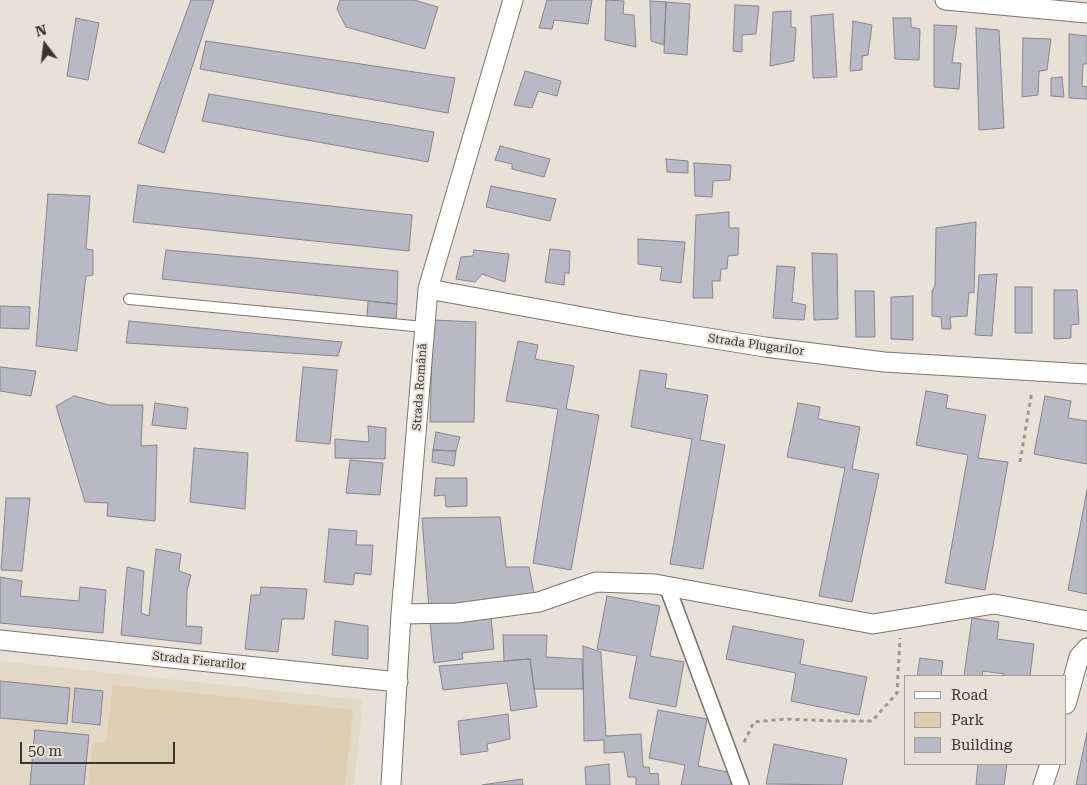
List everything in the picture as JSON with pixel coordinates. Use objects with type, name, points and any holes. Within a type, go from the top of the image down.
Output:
[{"type":"street","name":"Strada Română","points":[[391,785],[401,614],[428,289],[513,0]]},
{"type":"street","points":[[945,0],[1087,13]]},
{"type":"street","name":"Strada Plugarilor","points":[[428,289],[621,324],[765,347],[884,362],[1087,374]]},
{"type":"street","points":[[401,614],[457,613],[539,602],[596,582],[656,584],[873,624],[994,604],[1087,621]]},
{"type":"street","points":[[667,586],[741,785]]},
{"type":"street","name":"Strada Fierarilor","points":[[0,640],[398,682]]},
{"type":"street","points":[[1067,700],[1079,657],[1087,648]]},
{"type":"street","points":[[1043,785],[1050,765]]},
{"type":"lane","points":[[128,299],[424,327]]},
{"type":"path","points":[[1020,462],[1035,371]]},
{"type":"path","points":[[728,752],[745,742],[754,722],[785,718],[834,722],[872,721],[897,693],[900,620]]},
{"type":"shaded area","points":[[0,661],[363,700],[354,785],[0,785]]},
{"type":"green space","points":[[113,685],[353,710],[345,785],[88,785],[93,742],[106,743]]},
{"type":"building","points":[[191,0],[214,0],[164,153],[138,143]]},
{"type":"building","points":[[340,0],[414,0],[438,7],[425,49],[346,27],[337,9]]},
{"type":"building","points":[[547,0],[592,0],[588,24],[554,20],[552,29],[539,28]]},
{"type":"building","points":[[606,0],[624,1],[623,14],[634,15],[636,47],[605,40]]},
{"type":"building","points":[[650,1],[666,2],[664,45],[651,41]]},
{"type":"building","points":[[666,2],[690,4],[687,55],[664,53]]},
{"type":"building","points":[[735,5],[759,6],[756,34],[742,35],[742,52],[733,51]]},
{"type":"building","points":[[791,11],[791,27],[796,28],[794,61],[770,66],[773,12]]},
{"type":"building","points":[[833,14],[837,77],[813,78],[811,16]]},
{"type":"building","points":[[76,18],[99,23],[88,80],[67,76]]},
{"type":"building","points":[[893,18],[911,18],[911,27],[920,29],[919,60],[895,59]]},
{"type":"building","points":[[853,21],[872,25],[868,55],[862,56],[862,70],[850,71]]},
{"type":"building","points":[[934,25],[957,26],[952,63],[961,63],[959,89],[934,87]]},
{"type":"building","points":[[976,28],[999,30],[1004,128],[979,130]]},
{"type":"building","points":[[1069,34],[1087,36],[1087,64],[1083,64],[1082,86],[1087,87],[1087,99],[1069,98]]},
{"type":"building","points":[[1023,38],[1051,39],[1047,70],[1039,71],[1038,95],[1022,97]]},
{"type":"building","points":[[206,41],[455,78],[448,113],[200,69]]},
{"type":"building","points":[[525,71],[561,81],[557,96],[538,91],[532,108],[514,105]]},
{"type":"building","points":[[1062,77],[1064,97],[1051,96],[1051,78]]},
{"type":"building","points":[[209,94],[434,132],[428,162],[202,121]]},
{"type":"building","points":[[500,146],[550,159],[544,177],[512,169],[512,164],[495,160]]},
{"type":"building","points":[[666,159],[688,161],[688,173],[667,172]]},
{"type":"building","points":[[694,163],[731,165],[730,180],[713,181],[712,197],[695,196]]},
{"type":"building","points":[[138,185],[412,215],[409,251],[133,222]]},
{"type":"building","points":[[491,186],[556,199],[550,221],[486,207]]},
{"type":"building","points":[[48,194],[90,196],[86,249],[93,250],[93,275],[86,276],[77,351],[36,346]]},
{"type":"building","points":[[729,212],[729,228],[739,228],[738,255],[728,256],[727,269],[721,269],[720,281],[712,281],[713,298],[693,298],[696,215]]},
{"type":"building","points":[[976,222],[974,293],[969,292],[967,316],[950,317],[951,329],[942,329],[941,317],[932,316],[932,291],[935,286],[936,228]]},
{"type":"building","points":[[638,239],[685,242],[681,283],[660,280],[662,267],[638,264]]},
{"type":"building","points":[[550,249],[570,251],[569,274],[565,272],[564,285],[545,282]]},
{"type":"building","points":[[166,250],[398,271],[397,304],[162,279]]},
{"type":"building","points":[[474,250],[509,254],[505,282],[482,274],[475,282],[456,279],[461,257],[473,256]]},
{"type":"building","points":[[812,253],[837,254],[838,319],[814,320]]},
{"type":"building","points":[[777,266],[795,267],[792,302],[806,305],[804,320],[773,318]]},
{"type":"building","points":[[997,274],[992,336],[975,335],[979,275]]},
{"type":"building","points":[[1015,287],[1032,287],[1032,333],[1015,333]]},
{"type":"building","points":[[1054,290],[1077,290],[1079,324],[1071,325],[1071,338],[1054,339]]},
{"type":"building","points":[[855,291],[874,291],[875,337],[856,337]]},
{"type":"building","points":[[913,296],[913,340],[891,339],[891,297]]},
{"type":"building","points":[[368,301],[397,304],[396,321],[367,317]]},
{"type":"building","points":[[0,306],[30,307],[29,329],[0,328]]},
{"type":"building","points":[[433,320],[476,322],[474,422],[430,422]]},
{"type":"building","points":[[129,321],[342,342],[338,356],[126,343]]},
{"type":"building","points":[[518,341],[538,345],[535,359],[574,366],[566,409],[599,415],[571,570],[533,563],[558,409],[506,401]]},
{"type":"building","points":[[0,367],[36,371],[31,396],[0,391]]},
{"type":"building","points":[[303,367],[337,370],[330,444],[296,441]]},
{"type":"building","points":[[640,370],[667,374],[665,388],[708,395],[700,440],[725,445],[703,569],[670,564],[692,439],[631,427]]},
{"type":"building","points":[[926,391],[948,395],[946,408],[986,415],[978,458],[1008,462],[985,590],[945,583],[968,455],[916,445]]},
{"type":"building","points":[[74,396],[109,405],[143,405],[141,446],[157,445],[155,521],[107,516],[108,503],[85,502],[56,406]]},
{"type":"building","points":[[1045,396],[1071,401],[1068,418],[1087,421],[1087,464],[1034,454]]},
{"type":"building","points":[[155,403],[188,408],[186,429],[152,425]]},
{"type":"building","points":[[798,403],[820,407],[818,419],[860,427],[852,469],[879,474],[852,602],[819,596],[845,468],[787,457]]},
{"type":"building","points":[[368,426],[386,428],[385,459],[335,458],[335,439],[369,442]]},
{"type":"building","points":[[436,432],[460,437],[456,451],[433,450]]},
{"type":"building","points":[[194,448],[248,453],[245,509],[190,502]]},
{"type":"building","points":[[433,450],[456,451],[454,466],[432,462]]},
{"type":"building","points":[[350,460],[383,463],[380,495],[346,493]]},
{"type":"building","points":[[436,478],[467,478],[467,506],[446,507],[445,495],[434,496]]},
{"type":"building","points":[[1087,490],[1087,594],[1068,590]]},
{"type":"building","points":[[6,498],[30,498],[22,571],[1,570]]},
{"type":"building","points":[[500,517],[506,567],[529,567],[534,594],[429,609],[422,518]]},
{"type":"building","points":[[329,529],[357,531],[356,545],[373,545],[371,575],[355,573],[353,585],[324,582]]},
{"type":"building","points":[[156,549],[181,554],[179,571],[191,575],[187,591],[186,626],[202,627],[201,644],[121,635],[127,567],[144,571],[141,613],[149,616]]},
{"type":"building","points":[[0,577],[22,581],[20,596],[79,601],[80,587],[106,590],[103,633],[0,623]]},
{"type":"building","points":[[261,587],[307,589],[304,619],[282,619],[278,652],[245,649],[251,595],[260,595]]},
{"type":"building","points":[[607,596],[660,606],[650,656],[684,662],[676,707],[629,698],[637,656],[597,649]]},
{"type":"building","points":[[491,617],[494,649],[462,653],[463,659],[434,663],[430,622]]},
{"type":"building","points":[[972,618],[999,622],[997,639],[1034,644],[1030,675],[1004,675],[983,671],[982,675],[964,675]]},
{"type":"building","points":[[335,621],[368,626],[368,659],[332,655]]},
{"type":"building","points":[[733,626],[804,640],[800,664],[867,677],[859,715],[791,701],[796,673],[726,659]]},
{"type":"building","points":[[503,635],[547,635],[546,657],[582,659],[583,689],[534,689],[530,659],[504,661]]},
{"type":"building","points":[[583,646],[601,652],[606,736],[641,734],[643,767],[649,767],[650,774],[658,773],[659,785],[636,785],[636,777],[628,777],[624,752],[604,753],[604,740],[584,741]]},
{"type":"building","points":[[920,658],[943,661],[941,675],[917,675]]},
{"type":"building","points":[[530,659],[537,707],[511,711],[507,683],[443,690],[439,666]]},
{"type":"building","points":[[0,681],[70,688],[67,724],[0,718]]},
{"type":"building","points":[[75,688],[103,691],[100,725],[72,722]]},
{"type":"building","points":[[658,710],[707,719],[698,766],[732,773],[730,785],[681,785],[685,765],[649,758]]},
{"type":"building","points":[[508,714],[510,739],[487,744],[488,751],[461,755],[458,721]]},
{"type":"building","points":[[35,730],[89,735],[84,785],[30,785]]},
{"type":"building","points":[[1087,733],[1087,785],[1076,785]]},
{"type":"building","points":[[774,744],[847,759],[842,785],[766,784]]},
{"type":"building","points":[[609,764],[610,785],[586,785],[585,767]]},
{"type":"building","points":[[978,765],[1007,765],[1004,785],[976,785]]},
{"type":"building","points":[[522,779],[523,785],[482,785]]}]
